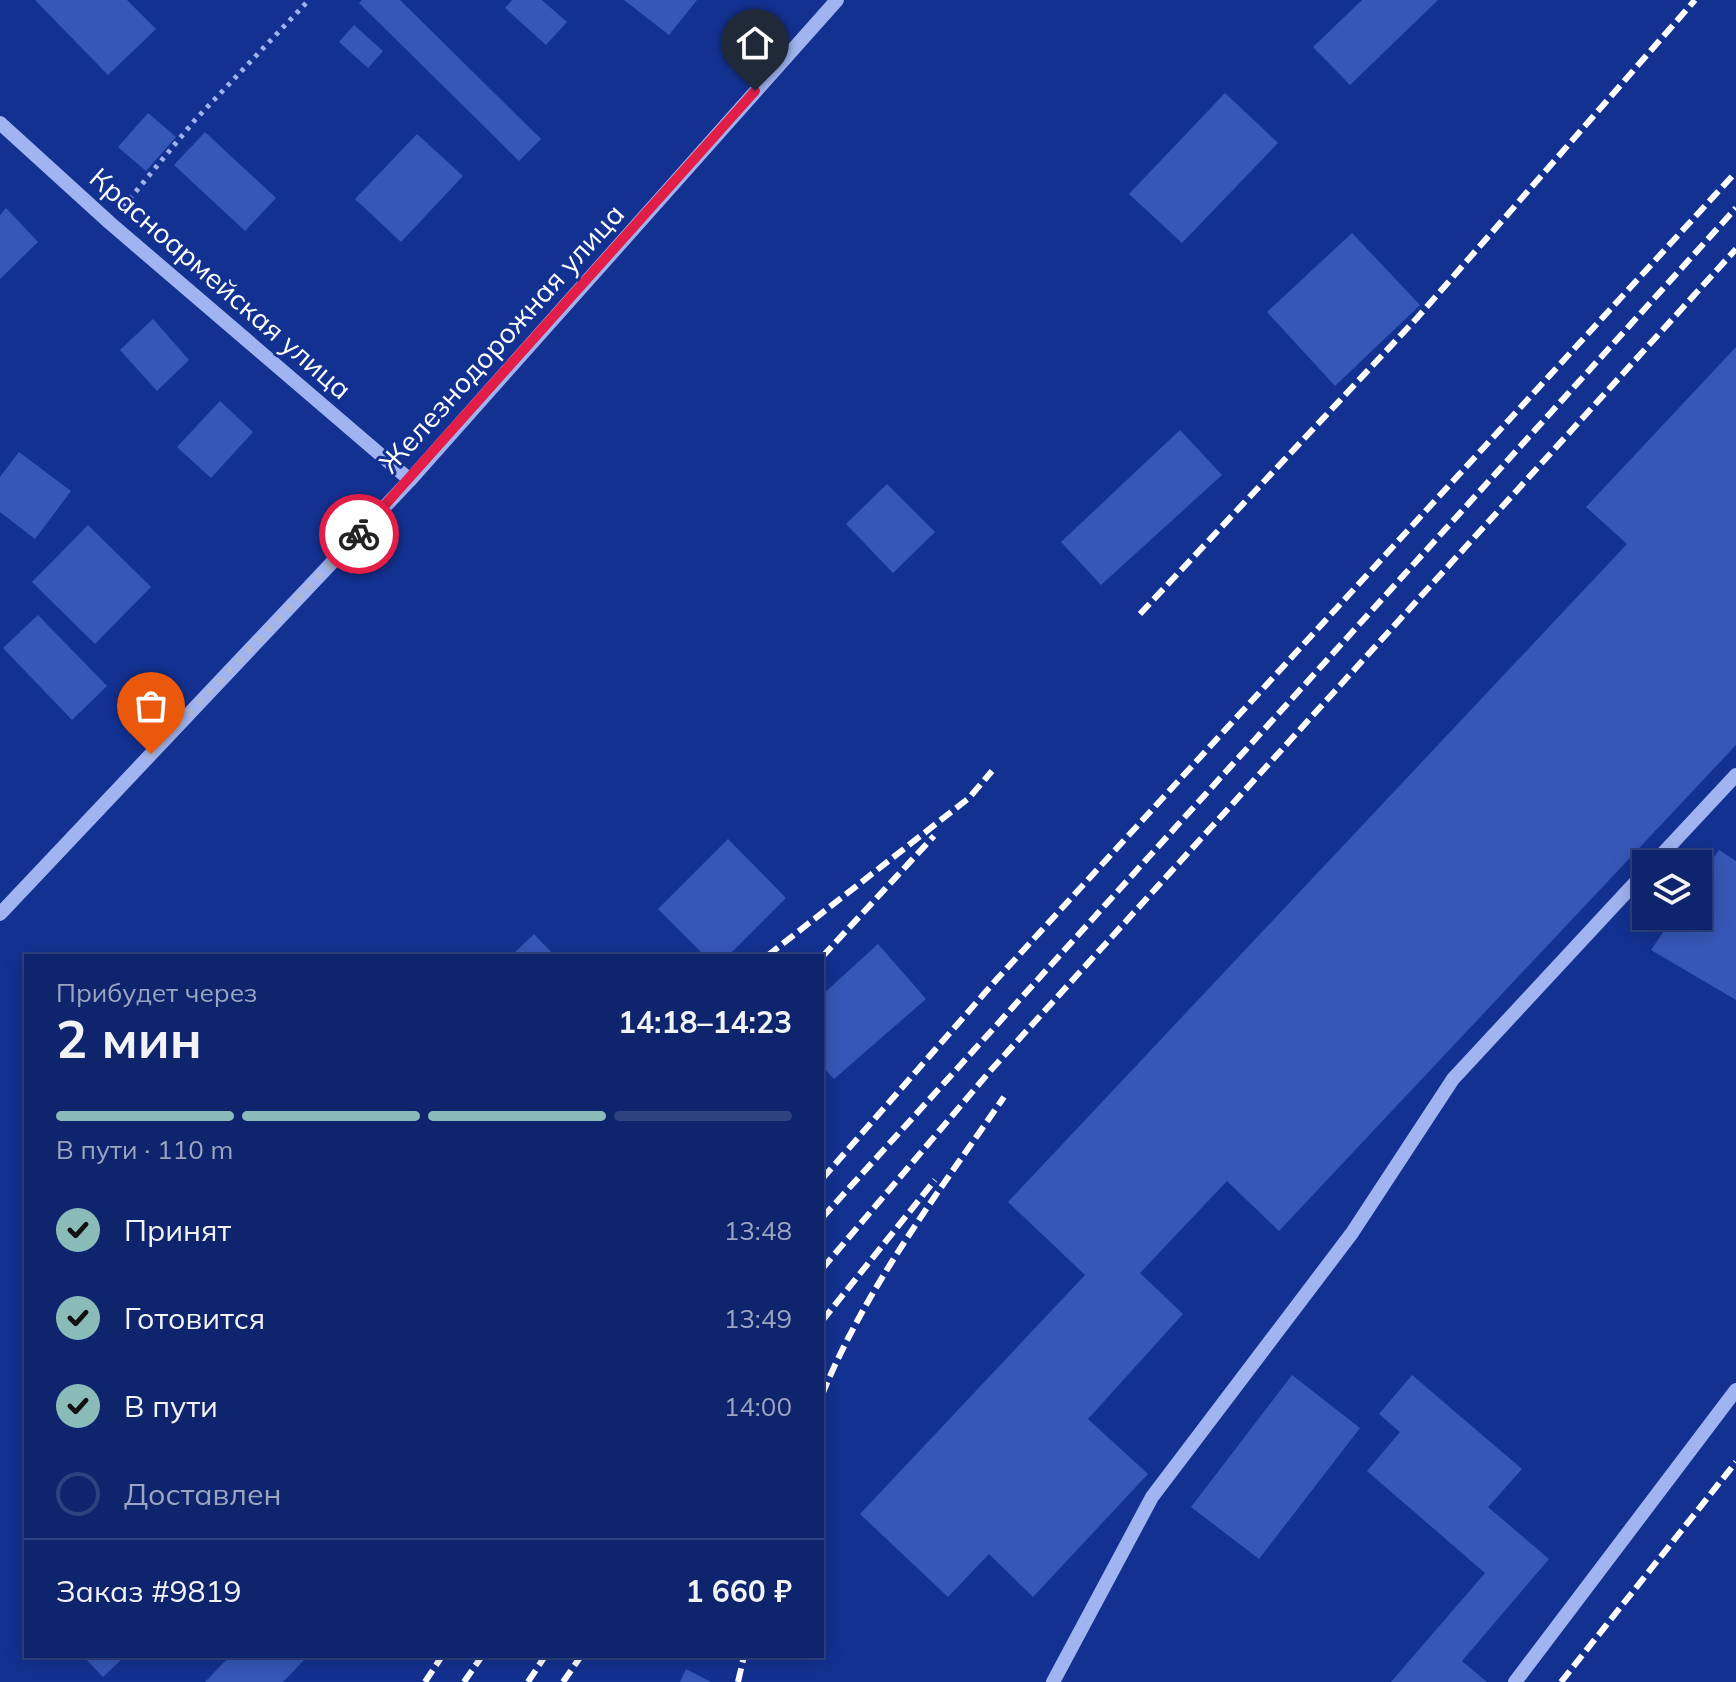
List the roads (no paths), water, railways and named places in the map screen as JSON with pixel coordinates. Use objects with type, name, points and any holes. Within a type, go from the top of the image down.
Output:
[{"type":"street","name":"Железнодорожная улица","points":[[0,914],[410,480],[837,0]]},
{"type":"street","name":"Красноармейская улица","points":[[0,123],[110,223],[410,480]]},
{"type":"street","points":[[1666,850],[1736,775]]},
{"type":"street","points":[[1053,1682],[1152,1497],[1352,1233],[1453,1079],[1632,886]]},
{"type":"street","points":[[1515,1682],[1736,1390]]},
{"type":"railway","points":[[1140,614],[1417,318],[1695,0]]},
{"type":"railway","points":[[824,1177],[997,979],[1736,172]]},
{"type":"railway","points":[[824,1216],[1736,208]]},
{"type":"railway","points":[[824,1267],[991,1070],[1736,249]]},
{"type":"railway","points":[[770,954],[969,798],[992,771]]},
{"type":"railway","points":[[824,955],[934,836]]},
{"type":"railway","points":[[824,1391],[860,1316],[882,1279],[1004,1097]]},
{"type":"railway","points":[[824,1319],[935,1180]]},
{"type":"railway","points":[[1561,1682],[1736,1462]]},
{"type":"railway","points":[[425,1682],[441,1658]]},
{"type":"railway","points":[[464,1682],[481,1658]]},
{"type":"railway","points":[[528,1682],[544,1658]]},
{"type":"railway","points":[[563,1682],[580,1658]]},
{"type":"railway","points":[[738,1682],[744,1658]]}]
